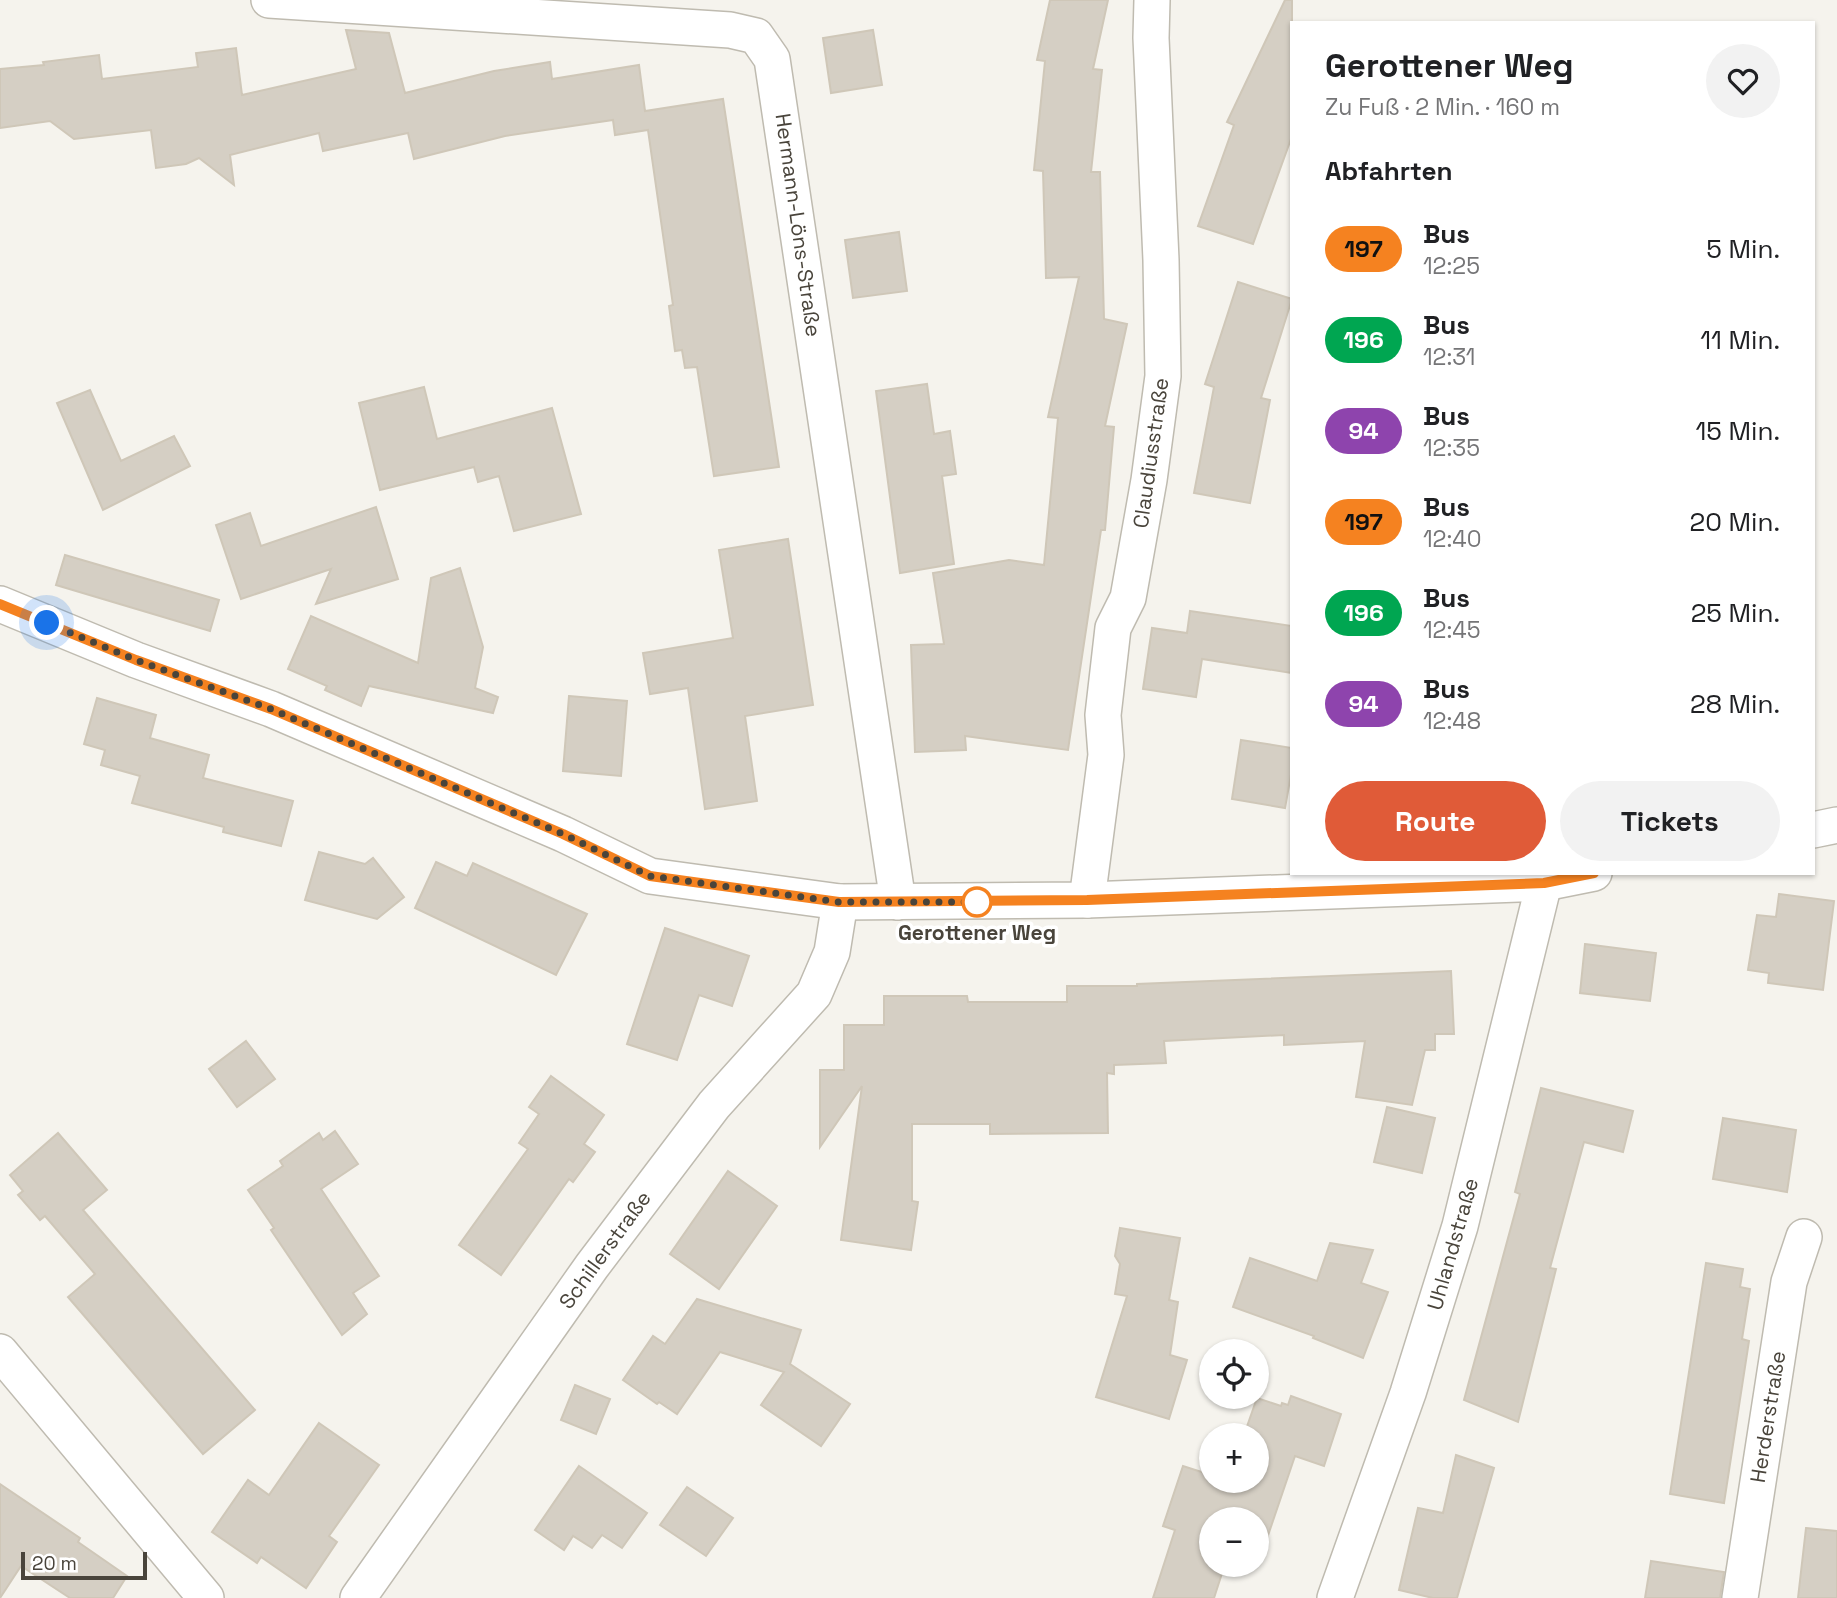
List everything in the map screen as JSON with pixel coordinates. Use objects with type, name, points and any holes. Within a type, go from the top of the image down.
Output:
[{"type":"street","name":"Hermann-Löns-Straße","points":[[269,0],[730,30],[756,36],[772,59],[898,902]]},
{"type":"street","name":"Claudiusstraße","points":[[1087,900],[1106,755],[1103,715],[1113,628],[1128,598],[1149,480],[1163,376],[1152,0]]},
{"type":"street","points":[[0,604],[136,660],[271,709],[563,834],[650,876],[839,902],[898,902],[1087,900],[1544,883],[1584,875]]},
{"type":"street","points":[[1815,830],[1837,825]]},
{"type":"street","name":"Uhlandstraße","points":[[1335,1598],[1408,1394],[1460,1226],[1544,883]]},
{"type":"street","name":"Schillerstraße","points":[[358,1598],[592,1266],[714,1105],[814,994],[832,952],[839,902]]},
{"type":"street","name":"Herderstraße","points":[[1740,1598],[1789,1282],[1804,1237]]},
{"type":"street","points":[[0,1352],[206,1598]]},
{"type":"building","points":[[1050,0],[1108,0],[1093,69],[1102,70],[1091,172],[1100,172],[1104,319],[1127,324],[1105,426],[1114,427],[1105,530],[1101,530],[1068,750],[965,736],[966,750],[915,752],[911,645],[944,644],[933,573],[1009,560],[1044,565],[1058,418],[1048,417],[1079,277],[1046,278],[1043,171],[1034,170],[1045,61],[1037,60]]},
{"type":"building","points":[[1285,0],[1292,0],[1290,142],[1253,244],[1198,226],[1234,125],[1227,122]]},
{"type":"building","points":[[346,30],[389,33],[405,93],[494,71],[550,62],[552,79],[639,65],[645,111],[723,99],[779,467],[714,476],[697,367],[685,368],[682,350],[675,351],[669,306],[673,305],[648,130],[615,135],[613,120],[505,136],[414,159],[408,133],[323,151],[319,133],[230,155],[234,185],[199,158],[186,164],[156,168],[151,130],[74,139],[50,121],[0,128],[0,69],[44,65],[43,62],[99,55],[102,79],[198,67],[196,53],[236,48],[242,95],[356,69]]},
{"type":"building","points":[[873,30],[882,85],[831,93],[823,38]]},
{"type":"building","points":[[899,232],[907,291],[853,298],[845,240]]},
{"type":"building","points":[[1238,282],[1290,298],[1261,398],[1270,400],[1250,503],[1194,493],[1214,387],[1205,384]]},
{"type":"building","points":[[927,384],[934,434],[950,431],[956,474],[942,476],[954,564],[900,573],[876,391]]},
{"type":"building","points":[[424,387],[437,439],[552,408],[581,514],[514,531],[499,476],[478,482],[474,467],[380,490],[359,403]]},
{"type":"building","points":[[90,390],[121,461],[174,436],[190,466],[103,510],[57,403]]},
{"type":"building","points":[[376,507],[398,579],[316,604],[331,569],[241,599],[216,525],[250,513],[261,546]]},
{"type":"building","points":[[788,539],[813,705],[745,716],[757,801],[705,809],[688,688],[650,694],[643,653],[733,638],[719,550]]},
{"type":"building","points":[[65,555],[219,600],[210,631],[56,585]]},
{"type":"building","points":[[460,568],[483,647],[475,688],[498,697],[493,713],[369,686],[361,706],[325,690],[327,686],[288,669],[311,616],[418,663],[431,578]]},
{"type":"building","points":[[1190,611],[1290,626],[1290,673],[1202,659],[1196,697],[1143,689],[1152,628],[1187,633]]},
{"type":"building","points":[[569,696],[627,701],[621,776],[563,771]]},
{"type":"building","points":[[97,698],[156,715],[150,738],[209,755],[203,778],[293,801],[281,846],[223,832],[224,827],[132,803],[140,776],[101,765],[105,750],[84,744]]},
{"type":"building","points":[[1241,740],[1290,748],[1290,780],[1285,808],[1232,799]]},
{"type":"building","points":[[319,852],[365,864],[373,858],[404,897],[377,919],[305,900]]},
{"type":"building","points":[[436,862],[467,876],[473,863],[587,914],[556,975],[415,908]]},
{"type":"building","points":[[1779,894],[1834,901],[1823,990],[1768,983],[1769,973],[1748,970],[1757,915],[1776,917]]},
{"type":"building","points":[[665,928],[749,956],[732,1006],[699,995],[677,1060],[627,1044]]},
{"type":"building","points":[[1585,944],[1656,953],[1650,1001],[1580,993]]},
{"type":"building","points":[[1451,971],[1454,1034],[1435,1034],[1435,1050],[1425,1050],[1412,1105],[1356,1097],[1365,1041],[1284,1045],[1284,1035],[1164,1041],[1166,1063],[1114,1065],[1114,1074],[1107,1073],[1108,1133],[990,1134],[990,1124],[912,1124],[912,1201],[918,1202],[911,1250],[841,1240],[862,1086],[820,1147],[820,1070],[844,1070],[844,1025],[884,1025],[884,996],[967,996],[968,1002],[1067,1002],[1067,986],[1137,986]]},
{"type":"building","points":[[246,1041],[275,1079],[237,1107],[209,1069]]},
{"type":"building","points":[[551,1076],[604,1115],[584,1144],[595,1152],[573,1182],[569,1179],[501,1275],[459,1245],[528,1149],[519,1143],[539,1114],[529,1107]]},
{"type":"building","points":[[1541,1088],[1633,1111],[1623,1152],[1584,1142],[1550,1268],[1556,1269],[1518,1422],[1464,1400],[1520,1194],[1515,1192]]},
{"type":"building","points":[[1387,1107],[1435,1118],[1422,1173],[1374,1162]]},
{"type":"building","points":[[1723,1118],[1796,1130],[1787,1192],[1713,1179]]},
{"type":"building","points":[[335,1131],[358,1164],[321,1189],[379,1276],[353,1293],[367,1314],[342,1335],[271,1230],[274,1228],[248,1190],[283,1166],[280,1161],[319,1133],[323,1140]]},
{"type":"building","points":[[58,1133],[107,1190],[83,1210],[255,1410],[203,1454],[68,1297],[95,1274],[45,1216],[40,1220],[18,1195],[23,1191],[10,1175]]},
{"type":"building","points":[[728,1171],[777,1206],[719,1289],[670,1254]]},
{"type":"building","points":[[1120,1228],[1180,1238],[1169,1300],[1178,1302],[1170,1355],[1187,1360],[1169,1419],[1096,1397],[1127,1296],[1115,1294],[1120,1264],[1115,1256]]},
{"type":"building","points":[[1330,1243],[1373,1250],[1361,1283],[1388,1292],[1363,1358],[1313,1338],[1314,1336],[1233,1307],[1250,1258],[1317,1281]]},
{"type":"building","points":[[1706,1263],[1743,1269],[1740,1287],[1750,1289],[1742,1339],[1749,1341],[1724,1503],[1670,1494]]},
{"type":"building","points":[[697,1299],[801,1330],[790,1364],[850,1404],[821,1446],[761,1405],[784,1372],[720,1352],[677,1414],[659,1402],[657,1404],[623,1380],[653,1336],[665,1344]]},
{"type":"building","points":[[575,1385],[610,1399],[596,1434],[561,1420]]},
{"type":"building","points":[[1291,1396],[1341,1414],[1324,1466],[1295,1456],[1269,1533],[1269,1507],[1199,1507],[1199,1577],[1221,1577],[1214,1598],[1153,1598],[1175,1530],[1163,1526],[1183,1466],[1199,1471],[1199,1493],[1269,1493],[1269,1423],[1248,1423],[1253,1409],[1269,1409],[1269,1402],[1288,1405]]},
{"type":"building","points":[[319,1423],[379,1465],[329,1536],[337,1542],[306,1588],[261,1557],[257,1563],[212,1532],[248,1480],[269,1495]]},
{"type":"building","points":[[1456,1455],[1494,1468],[1457,1598],[1433,1598],[1399,1590],[1418,1508],[1443,1513]]},
{"type":"building","points":[[579,1466],[647,1513],[622,1548],[602,1535],[592,1548],[573,1536],[564,1550],[535,1530]]},
{"type":"building","points":[[0,1484],[80,1538],[78,1542],[127,1576],[113,1598],[70,1598],[21,1566],[0,1598]]},
{"type":"building","points":[[687,1487],[733,1518],[706,1556],[660,1525]]},
{"type":"building","points":[[1806,1528],[1837,1531],[1837,1598],[1798,1598]]},
{"type":"building","points":[[1651,1561],[1724,1572],[1720,1598],[1645,1598]]},
{"type":"bus line","name":"197","points":[[0,604],[136,660],[271,709],[563,834],[650,876],[839,902],[898,902],[1087,900],[1544,883],[1584,875]]},
{"type":"place","name":"Gerottener Weg","points":[[977,902]]},
{"type":"route","points":[[47,623],[136,660],[271,709],[563,834],[650,876],[839,902],[977,902]]}]
